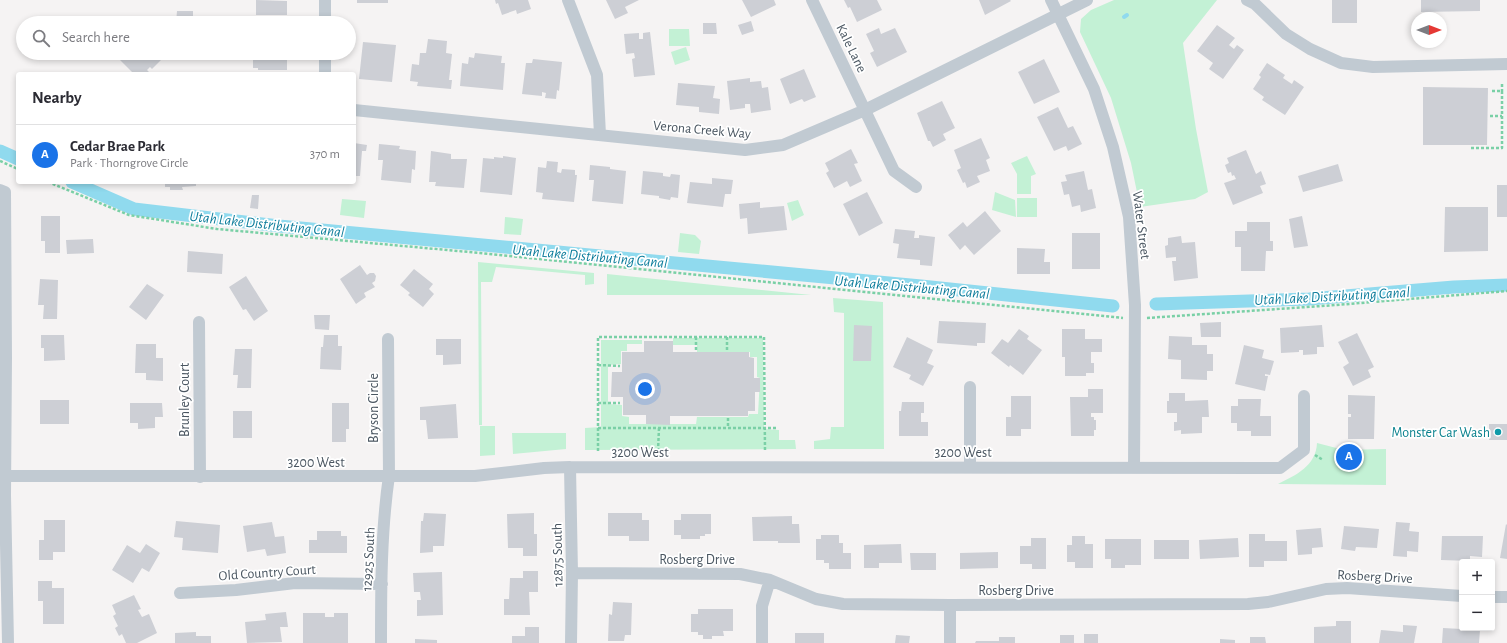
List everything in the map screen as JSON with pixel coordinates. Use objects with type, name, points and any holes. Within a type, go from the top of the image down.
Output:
[{"type":"street","points":[[325,0],[325,16]]},
{"type":"street","points":[[568,0],[597,75],[600,135]]},
{"type":"street","name":"Kale Lane","points":[[812,0],[894,171],[916,187]]},
{"type":"street","name":"Water Street","points":[[1051,0],[1094,89],[1114,147],[1129,217],[1135,305],[1134,467]]},
{"type":"street","name":"Verona Creek Way","points":[[356,110],[746,150],[783,145],[865,110],[1087,0]]},
{"type":"street","points":[[1253,1],[1286,34],[1310,49],[1341,62],[1373,67],[1507,64]]},
{"type":"street","points":[[325,60],[325,72]]},
{"type":"street","points":[[2,192],[2,476],[4,588],[8,643]]},
{"type":"street","name":"Brunley Court","points":[[199,322],[200,477]]},
{"type":"street","name":"Bryson Circle","points":[[388,339],[389,476]]},
{"type":"street","points":[[970,387],[970,467]]},
{"type":"street","name":"3200 West","points":[[2,476],[475,476],[544,468],[570,467],[1280,468],[1304,450],[1304,396]]},
{"type":"street","name":"12875 South","points":[[570,467],[572,573],[571,643]]},
{"type":"street","name":"12925 South","points":[[381,643],[386,495],[389,476]]},
{"type":"street","name":"Rosberg Drive","points":[[572,573],[740,574],[770,580],[816,599],[843,604],[1248,604],[1268,602],[1326,589],[1347,588],[1459,596]]},
{"type":"street","points":[[762,643],[762,606],[770,580]]},
{"type":"street","name":"Old Country Court","points":[[180,593],[236,590],[295,582],[382,584]]},
{"type":"street","points":[[1495,597],[1507,597]]},
{"type":"street","points":[[950,605],[950,643]]},
{"type":"path","points":[[1471,148],[1502,148],[1502,84]]},
{"type":"path","points":[[1491,91],[1502,91]]},
{"type":"path","points":[[1490,116],[1502,116]]},
{"type":"path","points":[[0,161],[16,168]]},
{"type":"path","points":[[53,184],[129,215],[217,229],[480,253],[1125,318]]},
{"type":"path","points":[[1147,318],[1507,291]]},
{"type":"path","points":[[598,451],[598,337],[764,337],[765,451]]},
{"type":"path","points":[[696,337],[696,350]]},
{"type":"path","points":[[727,337],[727,351]]},
{"type":"path","points":[[598,365],[620,366]]},
{"type":"path","points":[[598,403],[620,403]]},
{"type":"path","points":[[728,418],[728,428]]},
{"type":"path","points":[[598,428],[777,428]]},
{"type":"path","points":[[658,428],[658,451]]},
{"type":"path","points":[[1315,455],[1323,460]]},
{"type":"green space","points":[[1114,0],[1217,0],[1183,43],[1196,129],[1208,192],[1195,199],[1140,207],[1131,163],[1111,98],[1080,32],[1081,19],[1091,10]]},
{"type":"green space","points":[[669,29],[689,29],[690,46],[669,46]]},
{"type":"green space","points":[[686,47],[690,60],[675,65],[671,52]]},
{"type":"green space","points":[[1027,156],[1036,174],[1031,176],[1031,194],[1017,194],[1017,174],[1011,163]]},
{"type":"green space","points":[[995,192],[1015,200],[1016,217],[992,210]]},
{"type":"green space","points":[[1017,198],[1037,198],[1037,217],[1017,217]]},
{"type":"green space","points":[[342,199],[366,201],[364,218],[340,215]]},
{"type":"green space","points":[[798,200],[804,215],[792,221],[787,203]]},
{"type":"green space","points":[[505,217],[523,219],[521,235],[504,234]]},
{"type":"green space","points":[[680,233],[695,235],[701,241],[699,254],[678,252]]},
{"type":"green space","points":[[478,262],[594,273],[594,284],[585,285],[585,275],[496,267],[492,282],[481,282],[482,425],[479,425]]},
{"type":"green space","points":[[607,274],[811,295],[607,295]]},
{"type":"green space","points":[[833,298],[883,302],[884,449],[814,449],[814,441],[830,439],[831,427],[844,427],[844,313],[834,312]]},
{"type":"green space","points":[[673,338],[763,338],[764,429],[779,430],[779,440],[795,440],[796,449],[585,450],[585,428],[601,427],[601,340],[642,340],[642,344],[627,344],[627,351],[621,351],[621,364],[608,365],[608,404],[622,405],[622,416],[629,417],[629,424],[696,424],[697,417],[748,417],[749,414],[758,414],[760,378],[757,377],[757,357],[750,357],[750,352],[697,352],[697,345],[673,345]]},
{"type":"green space","points":[[480,426],[495,426],[495,455],[480,456]]},
{"type":"green space","points":[[512,433],[566,433],[566,449],[513,454]]},
{"type":"green space","points":[[1317,443],[1344,450],[1386,449],[1386,485],[1278,484],[1292,477],[1309,464],[1316,451]]},
{"type":"building","points":[[256,0],[287,1],[287,15],[256,15]]},
{"type":"building","points":[[357,0],[388,0],[388,3],[357,3]]},
{"type":"building","points":[[495,0],[528,0],[531,9],[517,14],[516,10],[502,15],[498,3],[496,4]]},
{"type":"building","points":[[606,0],[639,0],[625,7],[628,13],[615,19]]},
{"type":"building","points":[[742,0],[774,0],[776,5],[751,17]]},
{"type":"building","points":[[844,0],[877,0],[882,10],[857,22],[850,7],[848,8]]},
{"type":"building","points":[[979,0],[1010,0],[1011,1],[985,15]]},
{"type":"building","points":[[1332,0],[1357,0],[1357,23],[1332,23]]},
{"type":"building","points":[[1421,0],[1480,0],[1480,11],[1421,12]]},
{"type":"building","points":[[177,11],[193,11],[193,16],[177,16]]},
{"type":"building","points":[[751,21],[754,31],[742,35],[738,25]]},
{"type":"building","points":[[703,23],[716,23],[717,34],[703,34]]},
{"type":"building","points":[[1217,25],[1235,38],[1229,45],[1234,49],[1237,45],[1244,50],[1223,79],[1209,69],[1213,63],[1197,51]]},
{"type":"building","points":[[879,28],[881,34],[895,28],[907,52],[877,67],[870,53],[874,51],[866,34]]},
{"type":"building","points":[[650,32],[655,75],[634,77],[632,59],[635,58],[634,53],[626,54],[624,34],[639,33],[639,39],[643,39],[643,33]]},
{"type":"building","points":[[428,39],[447,41],[446,53],[452,54],[449,80],[452,80],[451,89],[417,86],[418,82],[410,81],[412,64],[419,65],[420,53],[426,53]]},
{"type":"building","points":[[363,42],[396,45],[392,82],[359,79]]},
{"type":"building","points":[[475,53],[502,56],[501,63],[505,63],[503,90],[460,86],[462,63],[468,64],[469,57],[474,58]]},
{"type":"building","points":[[533,59],[562,62],[559,91],[557,90],[556,99],[545,98],[546,93],[542,92],[542,96],[522,94],[526,63],[532,63]]},
{"type":"building","points":[[1044,59],[1060,92],[1034,104],[1018,72]]},
{"type":"building","points":[[120,60],[161,60],[152,69],[150,67],[147,70],[149,72],[132,72]]},
{"type":"building","points":[[253,60],[287,60],[287,70],[258,70],[258,68],[253,68]]},
{"type":"building","points":[[1267,63],[1285,75],[1283,78],[1292,84],[1294,80],[1304,87],[1285,115],[1262,100],[1264,97],[1253,89],[1261,77],[1259,75]]},
{"type":"building","points":[[804,69],[816,97],[804,102],[802,99],[790,104],[780,79]]},
{"type":"building","points":[[750,78],[750,82],[761,81],[762,88],[768,87],[771,110],[751,113],[750,104],[745,104],[745,108],[730,110],[727,81]]},
{"type":"building","points":[[678,83],[715,86],[713,98],[720,99],[719,114],[699,112],[699,107],[676,105]]},
{"type":"building","points":[[1423,87],[1488,88],[1487,145],[1423,145]]},
{"type":"building","points":[[942,101],[955,128],[943,134],[946,140],[933,147],[930,141],[928,141],[917,113]]},
{"type":"building","points":[[1058,107],[1068,128],[1073,126],[1082,144],[1068,151],[1066,146],[1054,151],[1037,117]]},
{"type":"building","points":[[981,138],[990,158],[986,160],[990,171],[977,176],[980,182],[967,188],[957,170],[961,168],[954,150]]},
{"type":"building","points":[[356,143],[367,145],[366,151],[362,151],[360,176],[356,176]]},
{"type":"building","points":[[379,144],[400,146],[399,149],[416,151],[415,170],[412,169],[411,183],[381,180],[383,160],[378,160]]},
{"type":"building","points":[[851,149],[858,163],[854,164],[862,181],[850,187],[847,181],[834,188],[826,173],[829,171],[825,163]]},
{"type":"building","points":[[1246,150],[1256,174],[1261,171],[1266,184],[1260,186],[1263,193],[1233,205],[1224,183],[1236,179],[1234,175],[1232,176],[1231,172],[1228,173],[1225,165],[1229,163],[1227,158]]},
{"type":"building","points":[[431,151],[451,154],[451,159],[467,159],[464,188],[435,186],[436,182],[429,182]]},
{"type":"building","points":[[503,156],[516,158],[512,195],[480,192],[483,158],[494,159],[494,157],[503,158]]},
{"type":"building","points":[[547,161],[558,162],[557,172],[561,173],[562,169],[575,170],[575,175],[577,175],[574,202],[542,199],[543,193],[536,192],[538,167],[546,168]]},
{"type":"building","points":[[1338,164],[1343,181],[1303,192],[1298,176]]},
{"type":"building","points":[[590,165],[610,167],[610,169],[626,171],[623,204],[592,201],[594,180],[589,180]]},
{"type":"building","points":[[643,171],[663,173],[663,176],[670,177],[671,174],[680,175],[678,198],[671,197],[670,200],[659,198],[659,196],[641,194]]},
{"type":"building","points":[[1084,171],[1088,190],[1092,189],[1096,208],[1081,212],[1080,205],[1072,207],[1069,194],[1064,195],[1061,182],[1067,181],[1065,175]]},
{"type":"building","points":[[712,178],[733,180],[731,194],[725,194],[723,207],[687,203],[690,182],[712,184]]},
{"type":"building","points":[[165,184],[196,184],[196,186],[182,187],[183,190],[170,190],[170,187],[165,187]]},
{"type":"building","points":[[1497,185],[1507,185],[1507,217],[1497,217]]},
{"type":"building","points":[[867,192],[883,223],[859,236],[843,204]]},
{"type":"building","points":[[252,195],[259,195],[258,209],[250,208]]},
{"type":"building","points":[[760,202],[760,208],[784,206],[787,230],[748,234],[747,218],[740,219],[739,204]]},
{"type":"building","points":[[1445,207],[1488,207],[1488,251],[1444,252]]},
{"type":"building","points":[[985,211],[1001,231],[974,255],[965,245],[960,250],[948,235],[963,222],[967,227]]},
{"type":"building","points":[[41,216],[60,216],[60,253],[45,253],[45,241],[41,241]]},
{"type":"building","points":[[1302,216],[1308,246],[1294,248],[1289,219]]},
{"type":"building","points":[[1247,222],[1270,222],[1270,241],[1273,241],[1273,251],[1266,251],[1265,271],[1241,271],[1241,247],[1235,247],[1235,231],[1247,231]]},
{"type":"building","points":[[895,229],[915,231],[914,238],[919,238],[919,235],[935,237],[932,266],[920,265],[920,260],[897,258],[899,244],[893,243]]},
{"type":"building","points":[[1072,233],[1100,233],[1100,269],[1072,269]]},
{"type":"building","points":[[1181,236],[1182,243],[1195,242],[1198,278],[1174,281],[1172,261],[1176,261],[1176,257],[1166,258],[1165,246],[1168,245],[1168,238]]},
{"type":"building","points":[[93,239],[94,253],[67,254],[66,240]]},
{"type":"building","points":[[1017,248],[1045,249],[1044,262],[1050,262],[1050,274],[1017,274]]},
{"type":"building","points":[[188,251],[223,254],[222,274],[187,272]]},
{"type":"building","points":[[360,265],[367,275],[374,273],[376,276],[375,281],[372,283],[375,287],[364,293],[366,297],[356,304],[340,279]]},
{"type":"building","points":[[414,269],[433,284],[429,289],[434,294],[423,307],[408,295],[410,293],[400,285]]},
{"type":"building","points":[[246,276],[268,311],[254,321],[246,309],[243,310],[229,287]]},
{"type":"building","points":[[40,279],[58,280],[57,319],[43,319],[44,305],[38,305]]},
{"type":"building","points":[[147,284],[164,295],[146,320],[129,307]]},
{"type":"building","points":[[314,315],[330,315],[329,330],[315,329]]},
{"type":"building","points":[[939,321],[986,323],[985,343],[977,343],[977,346],[937,343]]},
{"type":"building","points":[[1221,322],[1221,337],[1201,337],[1200,323]]},
{"type":"building","points":[[854,325],[872,326],[871,361],[853,361]]},
{"type":"building","points":[[1322,325],[1324,347],[1317,347],[1317,354],[1303,355],[1303,350],[1299,350],[1299,352],[1281,353],[1280,328]]},
{"type":"building","points":[[1019,329],[1029,336],[1027,339],[1042,350],[1023,375],[1010,365],[1009,367],[991,353],[1002,339],[1008,343]]},
{"type":"building","points":[[1062,329],[1085,329],[1085,339],[1102,339],[1102,352],[1091,352],[1091,363],[1094,363],[1094,373],[1086,373],[1086,376],[1065,376],[1065,357],[1062,357]]},
{"type":"building","points":[[1357,333],[1374,367],[1368,370],[1371,377],[1353,386],[1343,367],[1349,363],[1338,342]]},
{"type":"building","points":[[41,335],[64,335],[65,360],[44,361],[44,348],[41,348]]},
{"type":"building","points":[[324,335],[338,335],[338,346],[342,346],[341,370],[320,369],[321,347],[323,347]]},
{"type":"building","points":[[1169,336],[1192,337],[1192,345],[1207,345],[1207,354],[1213,354],[1213,371],[1207,371],[1207,380],[1181,379],[1181,360],[1168,359]]},
{"type":"building","points":[[907,337],[933,350],[927,363],[934,366],[923,386],[909,379],[911,375],[893,367]]},
{"type":"building","points":[[436,339],[461,339],[461,364],[443,365],[443,355],[436,355]]},
{"type":"building","points":[[644,341],[673,341],[673,352],[749,352],[749,357],[754,358],[754,378],[760,378],[760,392],[755,392],[755,411],[748,411],[748,416],[670,416],[670,425],[646,424],[646,415],[623,415],[623,397],[611,397],[612,372],[622,372],[622,352],[644,352]]},
{"type":"building","points":[[136,344],[156,344],[156,358],[163,358],[163,381],[146,380],[146,373],[135,373]]},
{"type":"building","points":[[1244,345],[1264,350],[1262,358],[1274,361],[1270,375],[1265,374],[1265,376],[1268,376],[1265,391],[1235,384]]},
{"type":"building","points":[[235,349],[252,349],[251,388],[237,388],[238,375],[233,375]]},
{"type":"building","points":[[1088,389],[1103,389],[1103,413],[1091,413],[1091,417],[1094,417],[1094,420],[1096,420],[1096,430],[1094,430],[1094,436],[1071,436],[1070,397],[1088,397]]},
{"type":"building","points":[[1169,393],[1185,393],[1185,401],[1208,400],[1209,417],[1202,417],[1202,433],[1181,434],[1181,430],[1174,431],[1174,422],[1177,422],[1177,413],[1167,413]]},
{"type":"building","points":[[1348,395],[1375,396],[1374,439],[1348,439],[1348,417],[1351,417],[1351,414],[1348,414]]},
{"type":"building","points":[[1011,396],[1031,396],[1031,429],[1021,429],[1021,436],[1006,436],[1006,417],[1011,417]]},
{"type":"building","points":[[1238,399],[1261,399],[1260,416],[1271,416],[1271,436],[1251,436],[1251,431],[1237,431],[1237,423],[1231,423],[1231,406],[1238,406]]},
{"type":"building","points":[[40,400],[69,400],[69,424],[40,424]]},
{"type":"building","points":[[902,402],[924,402],[924,413],[921,413],[921,422],[928,422],[928,436],[899,436],[899,411],[901,411]]},
{"type":"building","points":[[130,403],[162,403],[163,417],[155,417],[155,428],[138,429],[138,423],[130,423]]},
{"type":"building","points":[[332,403],[349,403],[349,429],[346,429],[346,442],[332,442]]},
{"type":"building","points":[[456,404],[458,438],[428,439],[426,420],[420,420],[420,407]]},
{"type":"building","points":[[233,411],[252,411],[252,438],[233,438]]},
{"type":"building","name":"Monster Car Wash","points":[[1489,424],[1507,424],[1507,440],[1489,440]]},
{"type":"building","points":[[424,513],[446,514],[444,546],[433,546],[433,552],[420,553],[421,521],[423,521]]},
{"type":"building","points":[[534,513],[534,534],[537,534],[537,556],[523,556],[523,548],[508,548],[507,514]]},
{"type":"building","points":[[608,513],[642,513],[642,520],[649,520],[649,541],[629,541],[629,536],[608,536]]},
{"type":"building","points":[[681,514],[711,514],[711,534],[700,536],[700,539],[681,539],[681,535],[674,535],[674,520],[681,520]]},
{"type":"building","points":[[792,516],[792,524],[799,524],[800,543],[753,541],[752,517]]},
{"type":"building","points":[[44,520],[65,520],[65,552],[53,552],[53,560],[39,560],[39,540],[44,540]]},
{"type":"building","points":[[176,521],[220,525],[218,553],[182,550],[183,538],[174,537]]},
{"type":"building","points":[[272,522],[275,537],[284,536],[286,553],[267,556],[265,549],[247,552],[243,526]]},
{"type":"building","points":[[1396,522],[1410,523],[1409,531],[1419,532],[1418,552],[1407,551],[1407,557],[1393,556]]},
{"type":"building","points":[[1506,524],[1507,525],[1507,559],[1500,558]]},
{"type":"building","points":[[1344,526],[1379,529],[1377,548],[1356,547],[1355,551],[1341,549]]},
{"type":"building","points":[[1321,528],[1323,547],[1312,548],[1312,554],[1298,555],[1296,530]]},
{"type":"building","points":[[317,531],[341,531],[341,536],[347,536],[347,553],[309,553],[309,540],[317,540]]},
{"type":"building","points":[[1249,534],[1265,534],[1265,541],[1287,541],[1287,561],[1264,561],[1264,567],[1249,567]]},
{"type":"building","points":[[821,535],[839,535],[839,543],[843,543],[843,553],[851,553],[851,569],[829,569],[829,563],[824,563],[824,560],[816,560],[816,539],[821,539]]},
{"type":"building","points":[[1072,536],[1085,536],[1085,544],[1093,544],[1093,568],[1075,568],[1075,562],[1067,562],[1067,545],[1072,545]]},
{"type":"building","points":[[1442,536],[1483,536],[1482,557],[1470,556],[1470,559],[1459,559],[1459,561],[1441,560]]},
{"type":"building","points":[[1031,538],[1046,538],[1046,569],[1032,569],[1032,564],[1020,564],[1020,546],[1031,546]]},
{"type":"building","points":[[1238,538],[1239,557],[1200,559],[1199,540]]},
{"type":"building","points":[[1105,539],[1141,539],[1141,565],[1125,565],[1125,568],[1111,568],[1111,559],[1105,559]]},
{"type":"building","points":[[1154,540],[1189,540],[1189,559],[1154,559]]},
{"type":"building","points":[[146,544],[160,553],[149,572],[142,568],[133,583],[112,570],[127,545],[140,553]]},
{"type":"building","points":[[901,544],[902,563],[879,563],[879,568],[864,568],[864,545]]},
{"type":"building","points":[[998,552],[998,568],[960,569],[960,553]]},
{"type":"building","points":[[910,553],[936,553],[936,570],[911,570]]},
{"type":"building","points":[[523,571],[538,571],[538,592],[529,592],[530,615],[504,615],[504,599],[509,599],[510,578],[523,578]]},
{"type":"building","points":[[442,572],[443,615],[417,616],[417,600],[421,600],[420,592],[414,592],[413,573]]},
{"type":"building","points":[[38,581],[52,581],[52,588],[64,588],[64,624],[43,624],[43,601],[38,601]]},
{"type":"building","points":[[134,595],[141,609],[138,610],[142,617],[149,614],[157,633],[137,643],[126,643],[122,634],[119,636],[115,628],[118,626],[113,616],[116,614],[112,605]]},
{"type":"building","points":[[613,602],[632,603],[631,635],[625,635],[624,641],[608,641],[609,614],[612,615]]},
{"type":"building","points":[[698,609],[733,609],[733,631],[723,631],[724,636],[712,636],[712,639],[703,639],[703,635],[698,635],[698,632],[691,632],[691,614],[698,614]]},
{"type":"building","points":[[286,612],[288,627],[280,627],[282,642],[247,643],[245,622],[266,620],[265,614]]},
{"type":"building","points":[[303,613],[325,613],[325,617],[334,617],[334,613],[348,613],[348,643],[303,643]]},
{"type":"building","points":[[1336,621],[1351,621],[1351,643],[1314,643],[1314,627],[1336,626]]},
{"type":"building","points":[[1403,625],[1417,626],[1414,643],[1379,643],[1381,630],[1403,632]]},
{"type":"building","points":[[525,627],[539,627],[539,643],[512,643],[512,636],[525,636]]},
{"type":"building","points":[[1443,628],[1459,629],[1459,631],[1480,631],[1479,643],[1442,643]]},
{"type":"building","points":[[196,632],[196,636],[211,636],[211,643],[175,643],[175,633]]},
{"type":"building","points":[[795,633],[824,633],[824,643],[795,643]]},
{"type":"building","points":[[1084,634],[1098,634],[1098,643],[1084,643]]},
{"type":"building","points":[[896,635],[910,636],[909,643],[895,643]]},
{"type":"building","points":[[1060,635],[1074,635],[1074,643],[1060,643]]},
{"type":"building","points":[[999,637],[1015,637],[1015,643],[975,643],[976,641],[999,641]]},
{"type":"building","points":[[1250,637],[1265,637],[1266,643],[1250,643]]},
{"type":"building","points":[[415,639],[437,640],[437,643],[415,643]]},
{"type":"building","points":[[1220,639],[1235,640],[1235,643],[1220,643]]},
{"type":"waterway","name":"Utah Lake Distributing Canal","points":[[0,151],[16,158]]},
{"type":"waterway","name":"Utah Lake Distributing Canal","points":[[77,184],[134,209],[279,226],[921,286],[1113,306]]},
{"type":"waterway","name":"Utah Lake Distributing Canal","points":[[1156,304],[1309,299],[1454,287],[1507,285]]},
{"type":"place","name":"Monster Car Wash","points":[[1498,432]]},
{"type":"place","name":"Cedar Brae Park","points":[[1349,457]]}]
